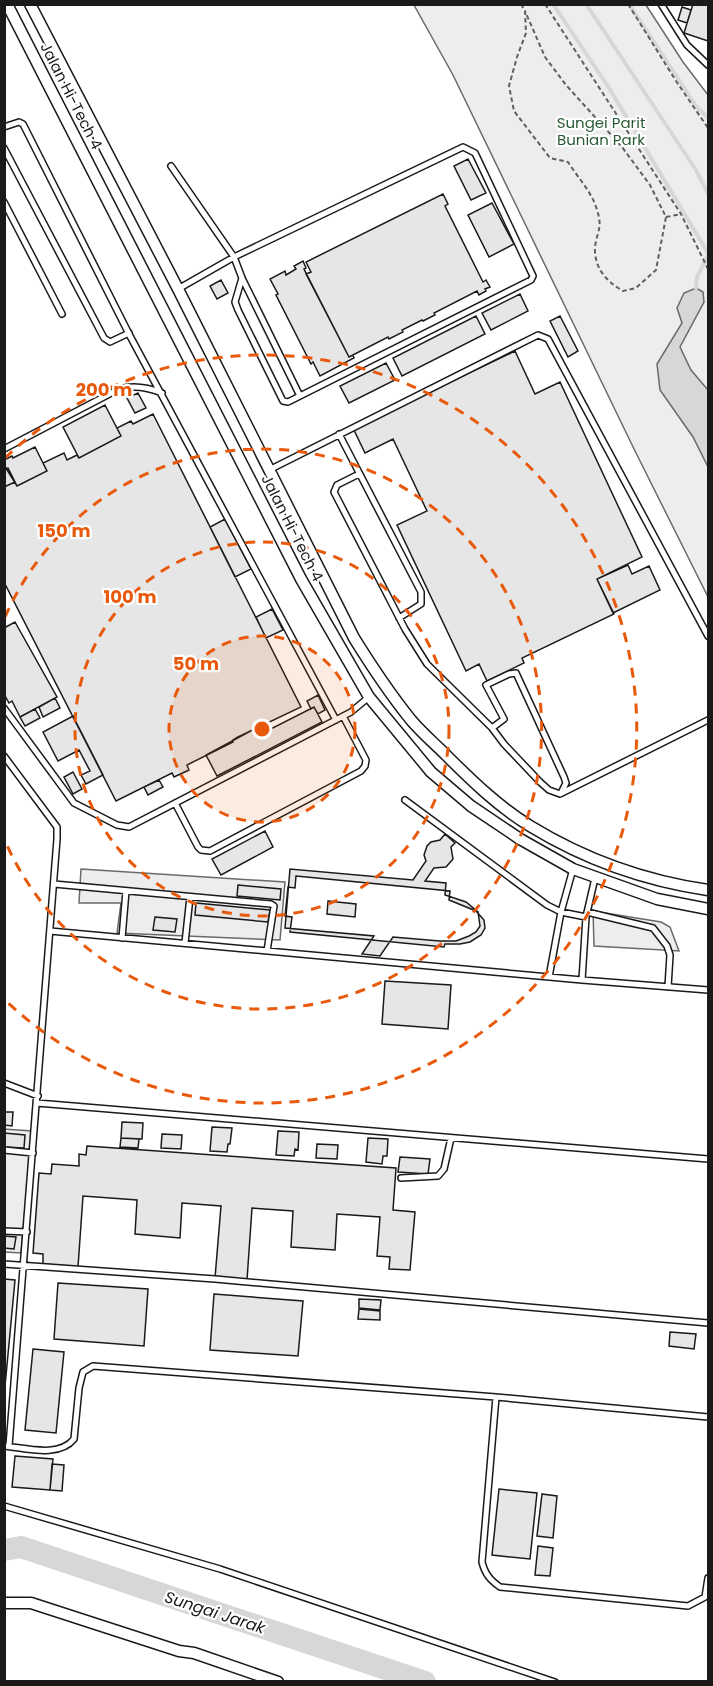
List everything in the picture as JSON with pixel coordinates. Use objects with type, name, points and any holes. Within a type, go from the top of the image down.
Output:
[{"type":"street","name":"Jalan Hi-Tech 4","points":[[7,4],[301,579],[369,697],[431,772],[471,806],[520,839],[573,869],[595,878],[657,899],[708,909]]},
{"type":"street","name":"Jalan Hi-Tech 4","points":[[30,4],[178,289],[354,638],[380,680],[413,722],[480,788],[529,825],[582,853],[623,870],[676,886],[708,890]]},
{"type":"street","points":[[4,1603],[31,1603],[179,1651],[194,1653],[278,1682]]},
{"type":"lane","points":[[661,4],[687,45],[708,65]]},
{"type":"lane","points":[[4,127],[19,122],[23,124],[129,333],[336,720]]},
{"type":"lane","points":[[178,289],[234,257],[463,147],[475,153],[533,276],[531,280],[288,402],[283,401],[235,302],[242,278]]},
{"type":"lane","points":[[4,148],[104,338],[110,342],[129,333]]},
{"type":"lane","points":[[171,166],[234,257],[300,396]]},
{"type":"lane","points":[[4,202],[63,315]]},
{"type":"lane","points":[[268,470],[538,335],[543,336],[548,339],[708,636]]},
{"type":"lane","points":[[4,449],[119,389],[130,386],[150,388],[162,393]]},
{"type":"lane","points":[[339,434],[421,592],[423,600],[421,604],[399,618]]},
{"type":"lane","points":[[359,474],[337,485],[334,492],[399,618],[427,664],[492,728],[504,744],[549,790],[560,794],[708,720]]},
{"type":"lane","points":[[492,728],[504,719],[486,684],[516,673],[564,777],[566,783],[560,794]]},
{"type":"lane","points":[[4,708],[75,803],[117,825],[129,827],[336,720],[369,697]]},
{"type":"lane","points":[[175,803],[198,847],[201,850],[210,851],[361,771],[366,759],[343,716]]},
{"type":"lane","points":[[4,756],[57,827],[38,1096],[7,1446],[56,1450],[71,1443],[74,1439],[79,1388],[83,1372],[93,1366],[496,1397],[708,1417]]},
{"type":"lane","points":[[405,800],[547,905],[561,912],[586,914],[653,928],[667,946],[670,955],[668,987]]},
{"type":"lane","points":[[549,977],[561,912],[573,869]]},
{"type":"lane","points":[[582,980],[586,914],[595,878]]},
{"type":"lane","points":[[54,885],[273,905],[267,951]]},
{"type":"lane","points":[[122,938],[126,891]]},
{"type":"lane","points":[[185,944],[190,897]]},
{"type":"lane","points":[[50,931],[708,990]]},
{"type":"lane","points":[[4,1083],[38,1096]]},
{"type":"lane","points":[[37,1103],[708,1159]]},
{"type":"lane","points":[[401,1178],[438,1176],[444,1169],[451,1138]]},
{"type":"lane","points":[[4,1150],[33,1153]]},
{"type":"lane","points":[[4,1231],[27,1232]]},
{"type":"lane","points":[[4,1264],[215,1279],[708,1323]]},
{"type":"lane","points":[[496,1397],[482,1562],[484,1572],[490,1580],[500,1587],[688,1606],[705,1598],[708,1578]]},
{"type":"lane","points":[[4,1506],[220,1569],[555,1682]]},
{"type":"path","points":[[521,4],[525,11],[544,57],[622,147],[650,185],[666,217],[656,270],[636,288],[623,291],[611,284],[597,267],[595,246],[601,226],[597,209],[587,188],[578,179],[568,162],[550,158],[514,111],[509,86],[526,33],[525,11]]},
{"type":"path","points":[[545,4],[681,214],[708,269]]},
{"type":"path","points":[[628,4],[708,128]]},
{"type":"path","points":[[666,217],[681,214]]},
{"type":"shaded area","name":"Sungei Parit Bunian Park","points":[[414,5],[646,5],[683,62],[708,95],[708,597],[453,75]]},
{"type":"shaded area","points":[[696,288],[703,292],[704,302],[680,347],[691,370],[708,390],[708,467],[693,437],[660,390],[657,364],[682,323],[677,308],[684,293]]},
{"type":"shaded area","points":[[81,869],[285,882],[280,940],[117,933],[121,903],[79,903]]},
{"type":"shaded area","points":[[593,911],[661,922],[670,927],[679,951],[594,946]]},
{"type":"shaded area","points":[[4,1129],[32,1131],[21,1253],[5,1252]]},
{"type":"building","points":[[693,4],[708,4],[708,41],[684,33]]},
{"type":"building","points":[[682,7],[691,10],[687,23],[678,20]]},
{"type":"building","points":[[468,159],[486,193],[471,200],[454,166]]},
{"type":"building","points":[[443,194],[448,204],[445,206],[483,282],[486,280],[490,287],[479,295],[477,291],[434,313],[435,315],[402,330],[403,332],[349,357],[306,274],[311,272],[306,262]]},
{"type":"building","points":[[492,203],[514,244],[489,257],[468,215]]},
{"type":"building","points":[[303,261],[306,268],[304,269],[349,357],[353,355],[354,358],[320,376],[313,362],[311,364],[270,279],[285,271],[286,275],[296,269],[294,266]]},
{"type":"building","points":[[221,280],[228,293],[217,299],[210,286]]},
{"type":"building","points":[[520,294],[528,311],[491,330],[482,313]]},
{"type":"building","points":[[476,316],[485,334],[402,376],[393,358]]},
{"type":"building","points":[[560,316],[578,351],[568,357],[550,321]]},
{"type":"building","points":[[515,351],[535,394],[560,382],[642,557],[597,579],[614,614],[522,658],[524,663],[487,681],[479,664],[466,671],[397,525],[427,511],[393,439],[365,453],[353,428]]},
{"type":"building","points":[[386,363],[395,380],[349,403],[340,386]]},
{"type":"building","points":[[138,393],[146,408],[135,413],[127,398]]},
{"type":"building","points":[[105,405],[121,436],[79,458],[63,427]]},
{"type":"building","points":[[153,414],[301,707],[238,737],[233,742],[187,765],[189,770],[174,777],[172,773],[116,801],[4,582],[4,487],[15,482],[17,486],[47,471],[43,463],[64,453],[67,460],[77,455],[79,458],[121,436],[117,428],[131,421],[133,424]]},
{"type":"building","points":[[35,447],[47,471],[17,486],[4,465],[4,460]]},
{"type":"building","points":[[8,468],[15,482],[4,487],[4,470]]},
{"type":"building","points":[[225,519],[251,569],[235,577],[210,527]]},
{"type":"building","points":[[628,565],[632,574],[649,566],[660,590],[613,613],[597,579]]},
{"type":"building","points":[[272,609],[283,630],[266,638],[256,617]]},
{"type":"building","points":[[15,622],[57,697],[20,717],[12,701],[9,703],[4,694],[4,628]]},
{"type":"building","points":[[318,695],[325,710],[318,714],[314,707],[311,709],[307,701]]},
{"type":"building","points":[[55,698],[60,708],[43,717],[39,707]]},
{"type":"building","points":[[314,707],[322,722],[217,776],[206,755],[258,727],[261,734]]},
{"type":"building","points":[[35,709],[40,718],[25,726],[20,717]]},
{"type":"building","points":[[73,716],[103,775],[86,784],[81,775],[90,771],[79,750],[58,761],[43,732]]},
{"type":"building","points":[[73,772],[82,789],[73,794],[64,777]]},
{"type":"building","points":[[159,780],[163,787],[148,795],[144,787]]},
{"type":"building","points":[[265,831],[273,847],[221,875],[212,859]]},
{"type":"building","points":[[445,834],[455,843],[451,847],[453,859],[446,867],[434,868],[425,881],[446,883],[445,895],[466,902],[478,912],[480,926],[476,932],[456,941],[393,937],[380,956],[362,954],[374,936],[285,928],[290,869],[413,880],[426,861],[424,855],[427,846],[431,842],[440,840]]},
{"type":"building","points":[[296,876],[450,891],[449,900],[476,911],[484,920],[485,928],[481,935],[470,942],[445,944],[444,947],[290,932],[292,917],[285,916],[288,887],[295,888]],"holes":[[[328,901],[356,904],[355,917],[327,914]]]},
{"type":"building","points":[[238,885],[281,889],[280,900],[237,896]]},
{"type":"building","points":[[196,903],[270,910],[268,922],[195,915]]},
{"type":"building","points":[[155,917],[177,919],[175,932],[153,930]]},
{"type":"building","points":[[385,981],[451,985],[448,1029],[382,1024]]},
{"type":"building","points":[[4,1112],[13,1112],[12,1126],[4,1125]]},
{"type":"building","points":[[122,1122],[143,1123],[142,1139],[121,1138]]},
{"type":"building","points":[[212,1127],[232,1128],[227,1152],[210,1151]]},
{"type":"building","points":[[278,1131],[299,1132],[298,1150],[295,1149],[294,1156],[276,1155]]},
{"type":"building","points":[[4,1133],[25,1135],[24,1148],[4,1147]]},
{"type":"building","points":[[162,1134],[182,1135],[181,1149],[161,1148]]},
{"type":"building","points":[[121,1138],[139,1139],[138,1148],[120,1147]]},
{"type":"building","points":[[368,1138],[388,1139],[387,1156],[383,1156],[382,1164],[366,1162]]},
{"type":"building","points":[[317,1144],[338,1145],[337,1159],[316,1158]]},
{"type":"building","points":[[87,1146],[396,1168],[393,1210],[415,1212],[410,1270],[389,1269],[390,1257],[377,1256],[380,1217],[337,1214],[335,1250],[291,1247],[293,1211],[252,1208],[247,1280],[215,1278],[221,1206],[182,1203],[180,1238],[135,1234],[137,1200],[83,1196],[78,1267],[43,1264],[43,1254],[33,1253],[39,1173],[51,1174],[52,1164],[79,1166],[79,1154],[86,1155]]},
{"type":"building","points":[[400,1157],[430,1159],[428,1174],[398,1172]]},
{"type":"building","points":[[4,1236],[16,1237],[14,1249],[4,1248]]},
{"type":"building","points":[[4,1279],[15,1280],[4,1397]]},
{"type":"building","points":[[58,1283],[148,1289],[144,1346],[54,1339]]},
{"type":"building","points":[[214,1294],[303,1301],[298,1356],[210,1350]]},
{"type":"building","points":[[359,1299],[381,1300],[380,1310],[359,1308]]},
{"type":"building","points":[[359,1309],[380,1311],[380,1320],[358,1319]]},
{"type":"building","points":[[670,1332],[696,1334],[694,1349],[669,1346]]},
{"type":"building","points":[[33,1349],[64,1352],[56,1433],[25,1430]]},
{"type":"building","points":[[15,1456],[53,1459],[50,1490],[12,1487]]},
{"type":"building","points":[[52,1464],[64,1465],[62,1491],[50,1490]]},
{"type":"building","points":[[499,1489],[537,1493],[530,1559],[492,1555]]},
{"type":"building","points":[[542,1494],[557,1496],[553,1538],[537,1536]]},
{"type":"building","points":[[538,1546],[553,1548],[550,1576],[535,1575]]},
{"type":"waterway","points":[[553,4],[609,88],[708,253]]},
{"type":"waterway","points":[[586,4],[696,170],[708,194]]},
{"type":"waterway","points":[[629,4],[696,106],[708,118]]},
{"type":"waterway","points":[[696,288],[697,277],[708,255]]},
{"type":"waterway","name":"Sungai Jarak","points":[[4,1550],[21,1547],[425,1682]]}]
